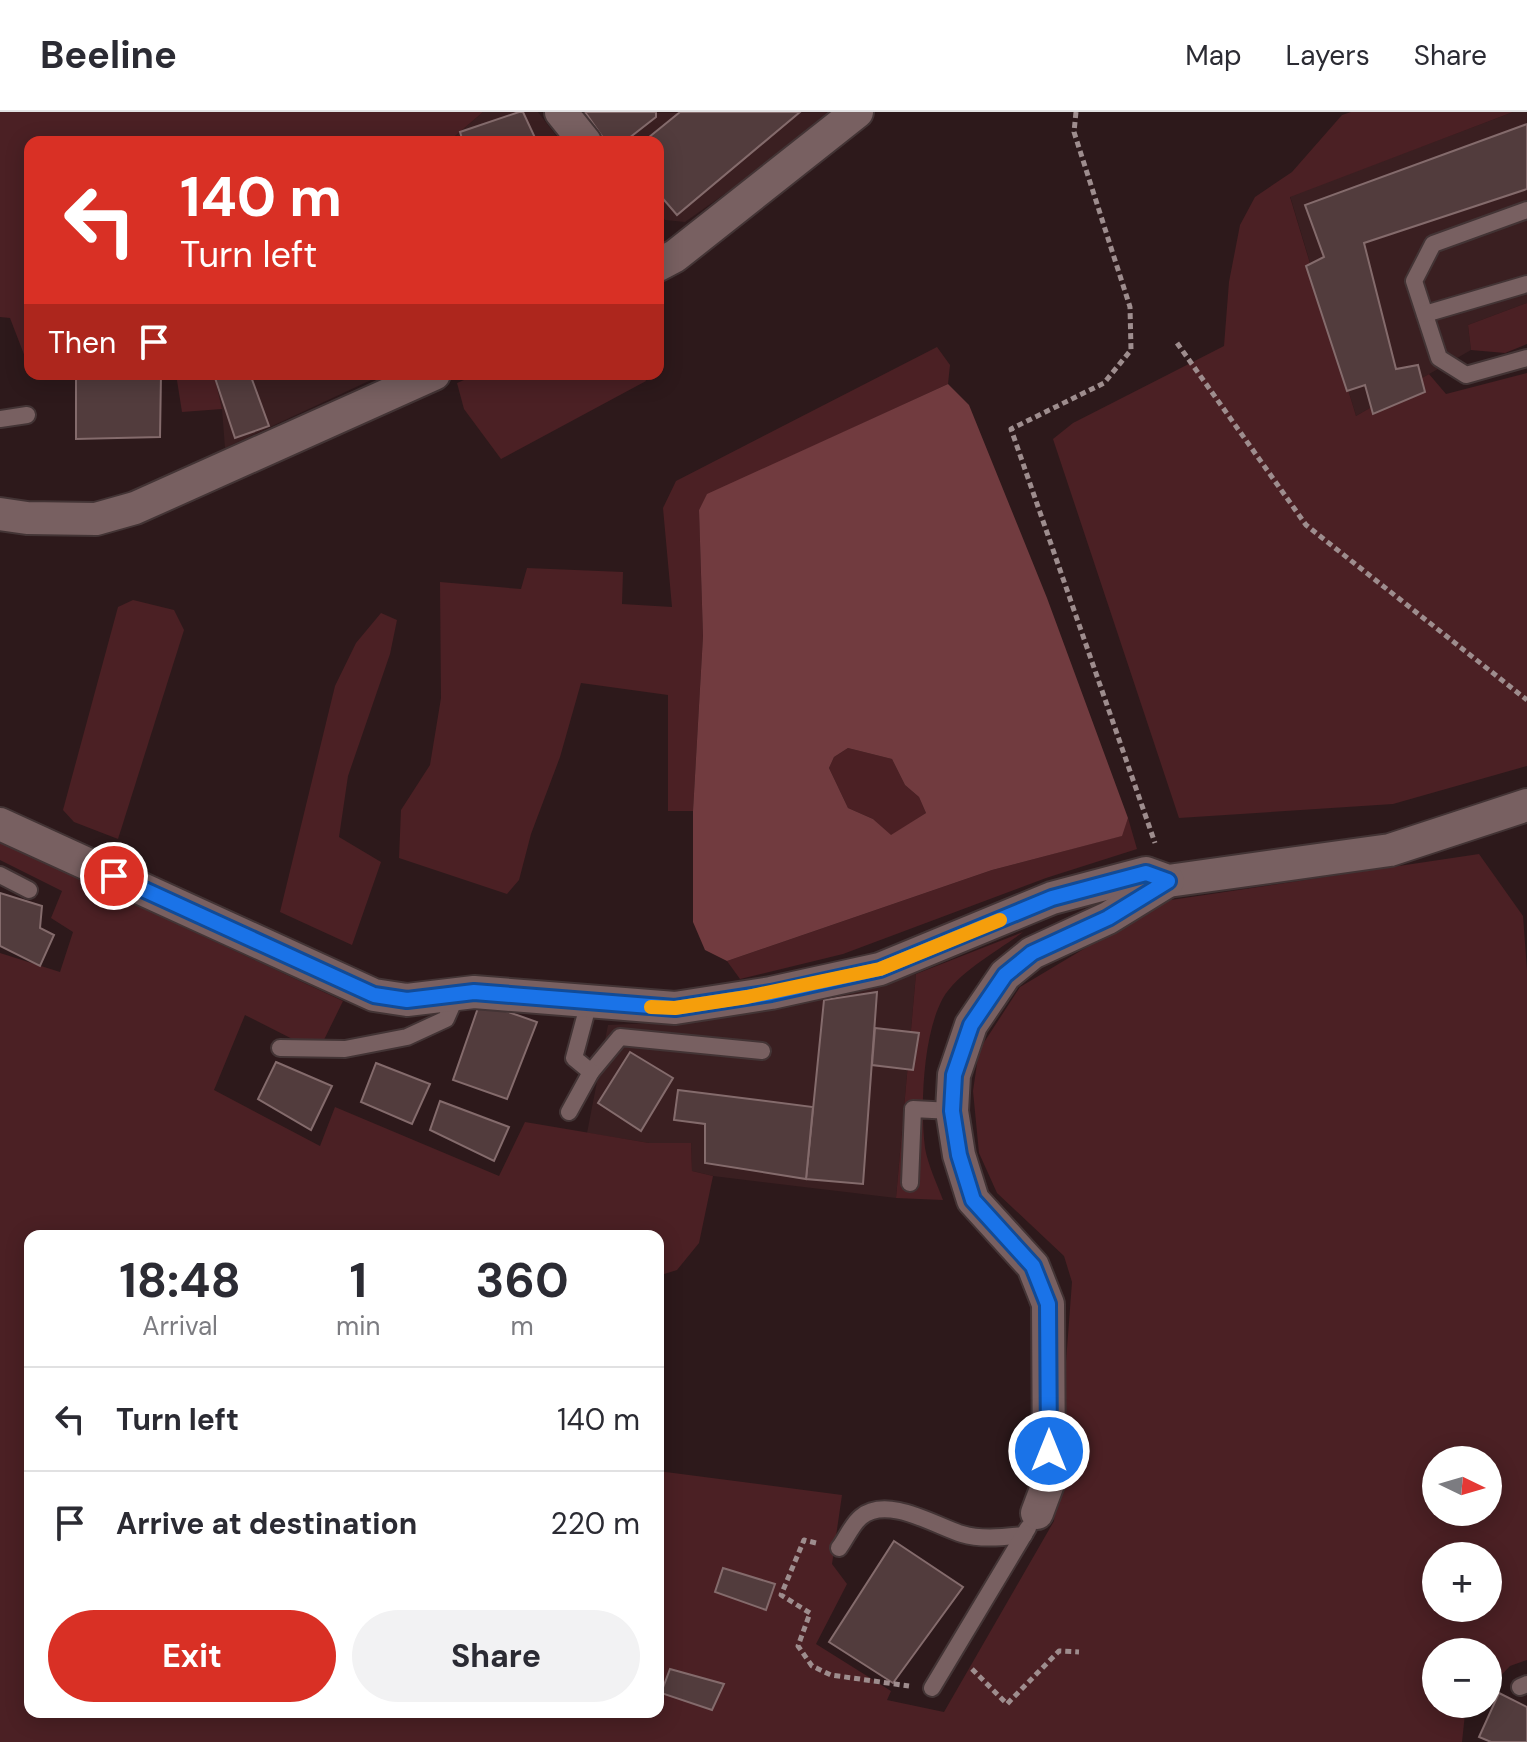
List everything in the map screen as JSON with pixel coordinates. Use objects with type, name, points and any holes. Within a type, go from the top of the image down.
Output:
[{"type":"street","points":[[561,112],[580,136]]},
{"type":"street","points":[[664,252],[857,112]]},
{"type":"street","points":[[0,514],[27,518],[96,519],[135,508],[421,380]]},
{"type":"street","points":[[1031,1524],[1049,1481],[1048,1304],[1033,1266],[973,1200],[959,1155],[952,1111],[954,1075],[960,1050],[971,1025],[1005,975],[1032,953],[1108,918],[1168,881],[1390,850],[1527,805]]},
{"type":"street","points":[[0,824],[374,995],[407,1000],[474,992],[675,1008],[880,969],[1052,898],[1146,873],[1168,881]]},
{"type":"lane","points":[[1527,210],[1433,244],[1414,281],[1439,358],[1466,375],[1527,358]]},
{"type":"lane","points":[[1425,314],[1527,284]]},
{"type":"lane","points":[[0,419],[27,415]]},
{"type":"lane","points":[[0,875],[29,890]]},
{"type":"lane","points":[[280,1048],[345,1049],[407,1037],[446,1019],[457,994]]},
{"type":"lane","points":[[589,1002],[574,1058],[591,1072]]},
{"type":"lane","points":[[569,1112],[591,1072],[620,1037],[762,1051]]},
{"type":"lane","points":[[910,1183],[913,1109],[952,1111]]},
{"type":"lane","points":[[839,1548],[861,1516],[882,1509],[918,1516],[963,1535],[988,1538],[1031,1524]]},
{"type":"lane","points":[[932,1688],[1031,1524]]},
{"type":"path","points":[[1076,112],[1074,132],[1130,307],[1131,350],[1104,383],[1011,429],[1168,881]]},
{"type":"path","points":[[1177,343],[1306,525],[1527,700]]},
{"type":"path","points":[[781,1595],[810,1613],[798,1646],[812,1666],[831,1675],[932,1688]]},
{"type":"path","points":[[954,1651],[1007,1704],[1059,1651],[1079,1652]]},
{"type":"shaded area","points":[[0,112],[483,112],[455,136],[24,136],[24,354],[10,318],[0,317]]},
{"type":"shaded area","points":[[483,112],[538,112],[556,136],[455,136]]},
{"type":"shaded area","points":[[582,112],[841,112],[685,222],[664,219],[664,136],[600,136]]},
{"type":"shaded area","points":[[1351,112],[1513,112],[1290,197],[1356,416],[1429,374],[1446,394],[1527,373],[1527,766],[1393,804],[1179,818],[1053,439],[1073,423],[1224,346],[1229,282],[1240,225],[1255,197],[1292,172],[1342,115]]},
{"type":"shaded area","points":[[1513,112],[1527,112],[1527,303],[1468,325],[1471,350],[1356,416],[1290,196]]},
{"type":"shaded area","points":[[1527,303],[1527,344],[1505,353],[1471,350],[1468,325]]},
{"type":"shaded area","points":[[937,347],[950,365],[948,384],[707,495],[699,510],[703,636],[693,811],[668,811],[668,695],[581,683],[519,880],[507,894],[399,858],[401,810],[430,765],[441,698],[440,582],[521,589],[527,568],[623,572],[622,604],[672,607],[663,508],[676,481]]},
{"type":"shaded area","points":[[177,380],[215,380],[222,409],[182,412]]},
{"type":"shaded area","points":[[215,380],[371,380],[225,448],[222,409]]},
{"type":"shaded area","points":[[464,380],[646,381],[501,459],[464,409],[457,383]]},
{"type":"shaded area","points":[[948,384],[969,405],[1047,598],[1128,818],[1122,836],[992,870],[727,961],[705,950],[693,922],[693,811],[703,636],[699,510],[707,494]],"holes":[[[848,748],[892,759],[905,785],[919,797],[926,813],[891,835],[873,819],[848,808],[829,768],[834,757]]]},
{"type":"shaded area","points":[[133,600],[174,610],[184,630],[118,839],[74,822],[63,810],[118,607]]},
{"type":"shaded area","points":[[381,613],[397,620],[390,654],[348,776],[339,837],[381,862],[352,945],[280,912],[335,686],[356,643]]},
{"type":"shaded area","points":[[848,748],[892,759],[905,785],[919,797],[926,813],[891,836],[873,819],[848,808],[829,768],[834,757]]},
{"type":"shaded area","points":[[1128,818],[1137,849],[1046,878],[843,954],[740,979],[727,961],[992,870],[1121,836]]},
{"type":"shaded area","points":[[0,842],[343,1001],[318,1052],[245,1015],[214,1090],[320,1146],[335,1107],[499,1176],[525,1122],[649,1143],[691,1143],[692,1171],[713,1176],[699,1243],[677,1270],[664,1274],[664,1230],[24,1230],[24,1718],[664,1718],[664,1472],[842,1495],[832,1564],[847,1584],[816,1644],[891,1691],[887,1700],[944,1712],[1054,1521],[1072,1282],[1064,1256],[997,1193],[979,1153],[973,1091],[979,1050],[1020,987],[1164,901],[1479,854],[1523,916],[1527,970],[1527,1660],[1510,1666],[1502,1674],[1502,1638],[1422,1638],[1422,1718],[1465,1718],[1462,1742],[0,1742],[0,953],[60,972],[73,932],[51,918],[62,891],[0,860]]},
{"type":"shaded area","points":[[1023,932],[958,979],[943,998],[927,1050],[923,1112],[926,1154],[943,1200],[896,1198],[916,974]]},
{"type":"shaded area","points":[[916,974],[896,1198],[713,1176],[692,1171],[691,1143],[649,1143],[587,1133],[608,1025],[701,1021]]},
{"type":"building","points":[[523,112],[534,136],[461,136],[460,132]]},
{"type":"building","points":[[585,112],[656,112],[656,117],[632,136],[602,136]]},
{"type":"building","points":[[680,112],[800,112],[677,215],[664,200],[664,136],[650,136]]},
{"type":"building","points":[[1527,124],[1527,189],[1364,243],[1396,369],[1418,365],[1425,392],[1373,414],[1365,385],[1347,391],[1306,266],[1324,257],[1305,205]]},
{"type":"building","points":[[76,380],[161,380],[160,437],[76,439]]},
{"type":"building","points":[[216,380],[252,380],[269,426],[235,438]]},
{"type":"building","points":[[0,893],[42,906],[40,928],[54,935],[40,966],[0,946]]},
{"type":"building","points":[[877,992],[863,1184],[806,1179],[824,1000]]},
{"type":"building","points":[[480,1002],[537,1022],[507,1099],[453,1080]]},
{"type":"building","points":[[875,1028],[919,1033],[913,1070],[872,1065]]},
{"type":"building","points":[[630,1052],[673,1078],[641,1131],[598,1103]]},
{"type":"building","points":[[276,1062],[332,1086],[311,1130],[258,1099]]},
{"type":"building","points":[[376,1063],[430,1084],[412,1124],[361,1102]]},
{"type":"building","points":[[678,1090],[813,1107],[806,1179],[705,1163],[705,1124],[674,1120]]},
{"type":"building","points":[[440,1101],[509,1127],[494,1161],[430,1130]]},
{"type":"building","points":[[894,1541],[963,1587],[893,1683],[829,1642]]},
{"type":"building","points":[[723,1568],[775,1584],[766,1610],[715,1592]]},
{"type":"building","points":[[670,1669],[724,1684],[712,1710],[664,1694]]},
{"type":"building","points":[[1502,1694],[1527,1707],[1527,1742],[1491,1742],[1479,1737],[1488,1718],[1502,1718]]},
{"type":"slow traffic","points":[[651,1007],[675,1008],[747,997],[880,969],[1000,920]]},
{"type":"route","points":[[114,876],[374,995],[407,1000],[474,992],[675,1008],[771,993],[880,969],[1052,898],[1146,873],[1168,881],[1108,918],[1032,953],[1005,975],[971,1025],[954,1075],[952,1111],[959,1155],[973,1200],[1033,1266],[1048,1304],[1049,1451]]}]
